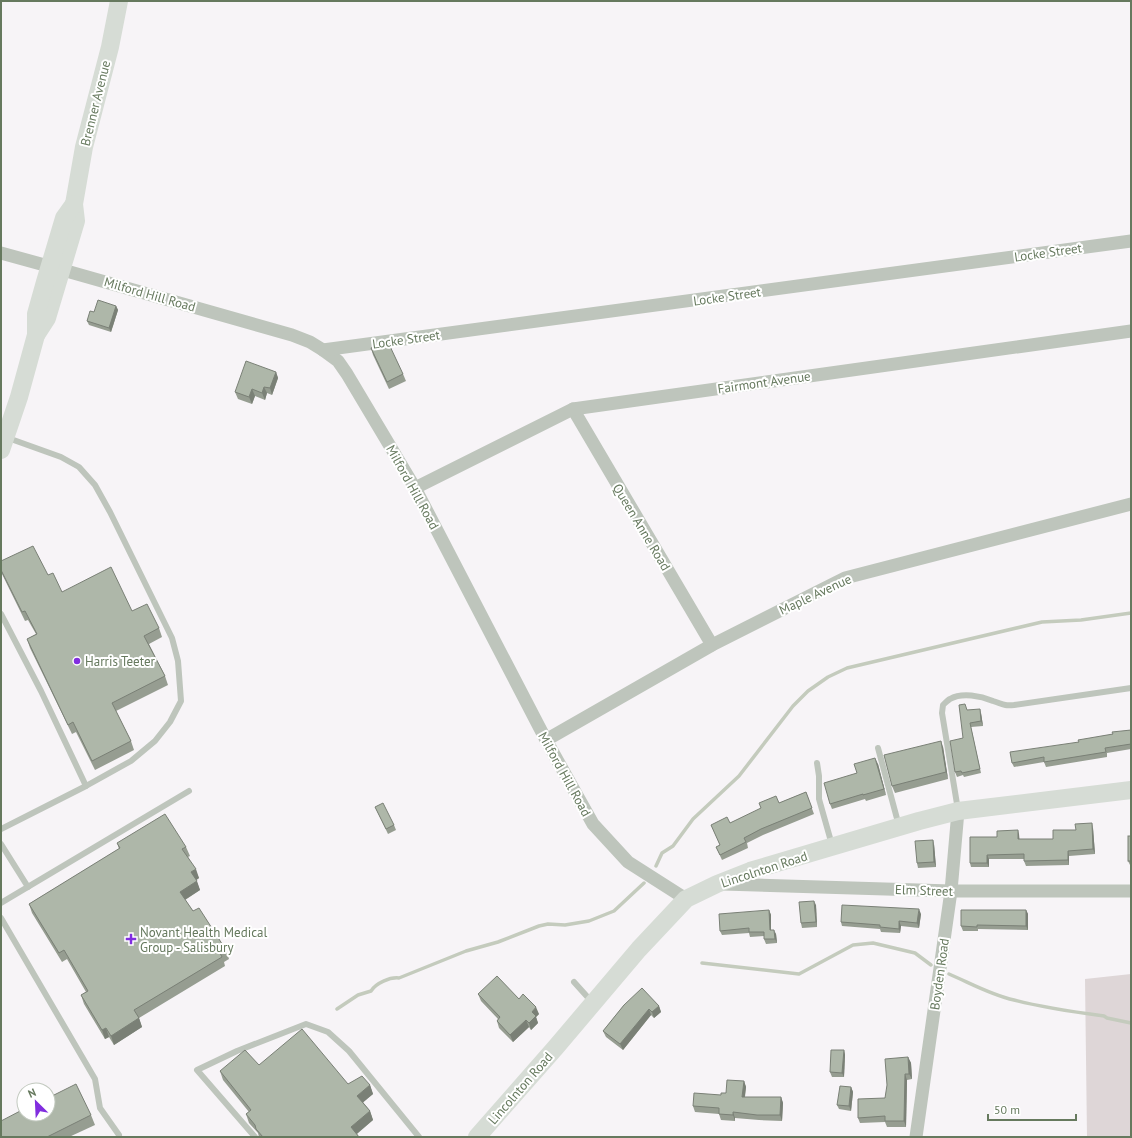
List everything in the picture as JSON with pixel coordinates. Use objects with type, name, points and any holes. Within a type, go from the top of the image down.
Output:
[{"type":"street","name":"Brenner Avenue","points":[[3,444],[19,397],[36,335],[36,314],[56,268],[64,218],[74,204],[84,147],[110,46],[119,1]]},
{"type":"street","name":"Locke Street","points":[[323,350],[1131,241]]},
{"type":"street","name":"Milford Hill Road","points":[[1,254],[56,268],[292,335],[310,342],[338,361],[415,488],[546,740],[593,824],[628,862],[686,899]]},
{"type":"street","name":"Fairmont Avenue","points":[[415,488],[573,409],[1130,335]]},
{"type":"street","name":"Queen Anne Road","points":[[573,409],[712,645]]},
{"type":"street","name":"Maple Avenue","points":[[546,740],[712,645],[845,578],[1131,504]]},
{"type":"street","name":"Lincolnton Road","points":[[478,1137],[639,949],[686,899],[717,884],[750,871],[899,827],[958,812],[1131,790]]},
{"type":"street","name":"Boyden Road","points":[[916,1137],[951,891],[958,812]]},
{"type":"street","name":"Elm Street","points":[[717,884],[951,891],[1131,891]]},
{"type":"lane","points":[[1,829],[86,786],[131,761],[155,741],[170,722],[181,701],[178,661],[172,638],[110,512],[95,485],[79,467],[61,457],[3,444]]},
{"type":"lane","points":[[1,614],[41,691],[86,786]]},
{"type":"lane","points":[[958,812],[942,713],[943,705],[950,698],[960,696],[979,696],[1004,706],[1131,688]]},
{"type":"lane","points":[[878,748],[899,827]]},
{"type":"lane","points":[[817,763],[819,776],[819,799],[832,847]]},
{"type":"lane","points":[[1,903],[189,790]]},
{"type":"lane","points":[[1,844],[28,887]]},
{"type":"lane","points":[[1,918],[95,1079],[100,1108],[119,1135]]},
{"type":"lane","points":[[574,982],[594,1003]]},
{"type":"lane","points":[[255,1137],[197,1070],[237,1051],[306,1024],[328,1032],[349,1051],[419,1137]]},
{"type":"shaded area","points":[[1131,974],[1131,1137],[1087,1137],[1085,979]]},
{"type":"building","points":[[98,300],[116,306],[109,328],[87,321],[90,311],[94,312]]},
{"type":"building","points":[[388,342],[403,374],[387,382],[371,348]]},
{"type":"building","points":[[246,361],[276,372],[270,388],[264,387],[262,393],[252,389],[249,397],[235,392]]},
{"type":"building","points":[[33,546],[48,575],[53,573],[62,592],[111,567],[132,611],[147,604],[159,628],[144,636],[165,676],[112,703],[131,741],[92,761],[73,722],[68,725],[27,639],[37,634],[25,611],[22,612],[1,570],[1,561]]},
{"type":"building","points":[[965,704],[967,710],[980,709],[981,721],[970,723],[980,769],[962,773],[961,771],[955,772],[950,741],[963,738],[959,705]]},
{"type":"building","points":[[1131,730],[1131,744],[1105,748],[1106,752],[1044,762],[1044,757],[1012,763],[1010,752],[1079,742],[1078,740],[1113,734],[1112,732]]},
{"type":"building","points":[[941,741],[946,772],[892,786],[884,755]]},
{"type":"building","points":[[875,758],[884,789],[830,804],[824,783],[857,773],[854,764]]},
{"type":"building","points":[[806,792],[812,808],[761,829],[744,838],[746,842],[720,855],[716,847],[720,845],[711,825],[727,817],[730,823],[761,808],[759,803],[776,796],[779,803]]},
{"type":"building","points":[[383,803],[394,825],[386,829],[375,807]]},
{"type":"building","points":[[165,814],[186,847],[182,849],[196,869],[191,872],[197,881],[180,892],[193,911],[199,908],[226,950],[220,953],[222,957],[134,1010],[139,1018],[111,1036],[106,1028],[102,1030],[81,995],[88,991],[64,950],[59,953],[29,904],[120,848],[117,843]]},
{"type":"building","points":[[1092,823],[1093,849],[1068,851],[1068,860],[1024,861],[1024,854],[987,855],[987,863],[970,863],[970,837],[997,837],[997,831],[1018,830],[1018,839],[1053,839],[1053,830],[1076,830],[1075,824]]},
{"type":"building","points":[[1128,836],[1131,836],[1131,861],[1128,861]]},
{"type":"building","points":[[933,840],[934,862],[917,863],[915,841]]},
{"type":"building","points":[[814,901],[816,922],[801,923],[799,902]]},
{"type":"building","points":[[842,905],[919,909],[917,923],[899,921],[899,929],[880,927],[880,925],[841,922]]},
{"type":"building","points":[[769,910],[770,930],[774,930],[775,939],[764,939],[764,932],[749,932],[749,928],[720,931],[719,914]]},
{"type":"building","points":[[961,910],[1026,910],[1026,926],[961,926]]},
{"type":"building","points":[[497,976],[519,999],[523,994],[536,1007],[532,1012],[536,1016],[529,1023],[526,1020],[510,1035],[497,1021],[500,1017],[478,994]]},
{"type":"building","points":[[642,988],[659,1006],[652,1012],[649,1009],[620,1044],[603,1031],[624,1005]]},
{"type":"building","points":[[302,1029],[348,1084],[362,1076],[370,1085],[357,1096],[370,1111],[351,1127],[359,1137],[263,1137],[246,1114],[251,1110],[220,1071],[245,1050],[259,1065]]},
{"type":"building","points":[[831,1050],[844,1050],[842,1073],[830,1072]]},
{"type":"building","points":[[908,1057],[909,1074],[905,1074],[904,1121],[885,1121],[885,1116],[858,1118],[858,1099],[885,1098],[887,1085],[885,1059]]},
{"type":"building","points":[[727,1080],[744,1081],[742,1097],[781,1097],[780,1115],[757,1115],[733,1112],[733,1115],[719,1114],[719,1108],[693,1106],[694,1093],[721,1095],[721,1093],[726,1093]]},
{"type":"building","points":[[76,1084],[91,1115],[47,1137],[1,1137],[1,1121],[16,1113],[16,1122],[56,1122],[56,1094]]},
{"type":"building","points":[[840,1086],[851,1087],[849,1106],[837,1105]]},
{"type":"waterway","points":[[656,866],[662,853],[673,846],[693,819],[739,776],[793,706],[808,691],[828,677],[847,668],[1042,622],[1081,620],[1131,613]]},
{"type":"waterway","points":[[337,1009],[358,995],[371,991],[376,985],[384,981],[392,978],[399,978],[466,951],[498,942],[539,926],[548,924],[565,925],[589,921],[614,911],[644,883]]},
{"type":"waterway","points":[[702,963],[799,974],[853,945],[873,943],[915,953],[931,965]]},
{"type":"waterway","points":[[949,974],[1005,998],[1048,1008],[1104,1016],[1131,1023]]},
{"type":"place","name":"Harris Teeter","points":[[77,661]]},
{"type":"place","name":"Novant Health Medical Group - Salisbury","points":[[131,939]]}]
